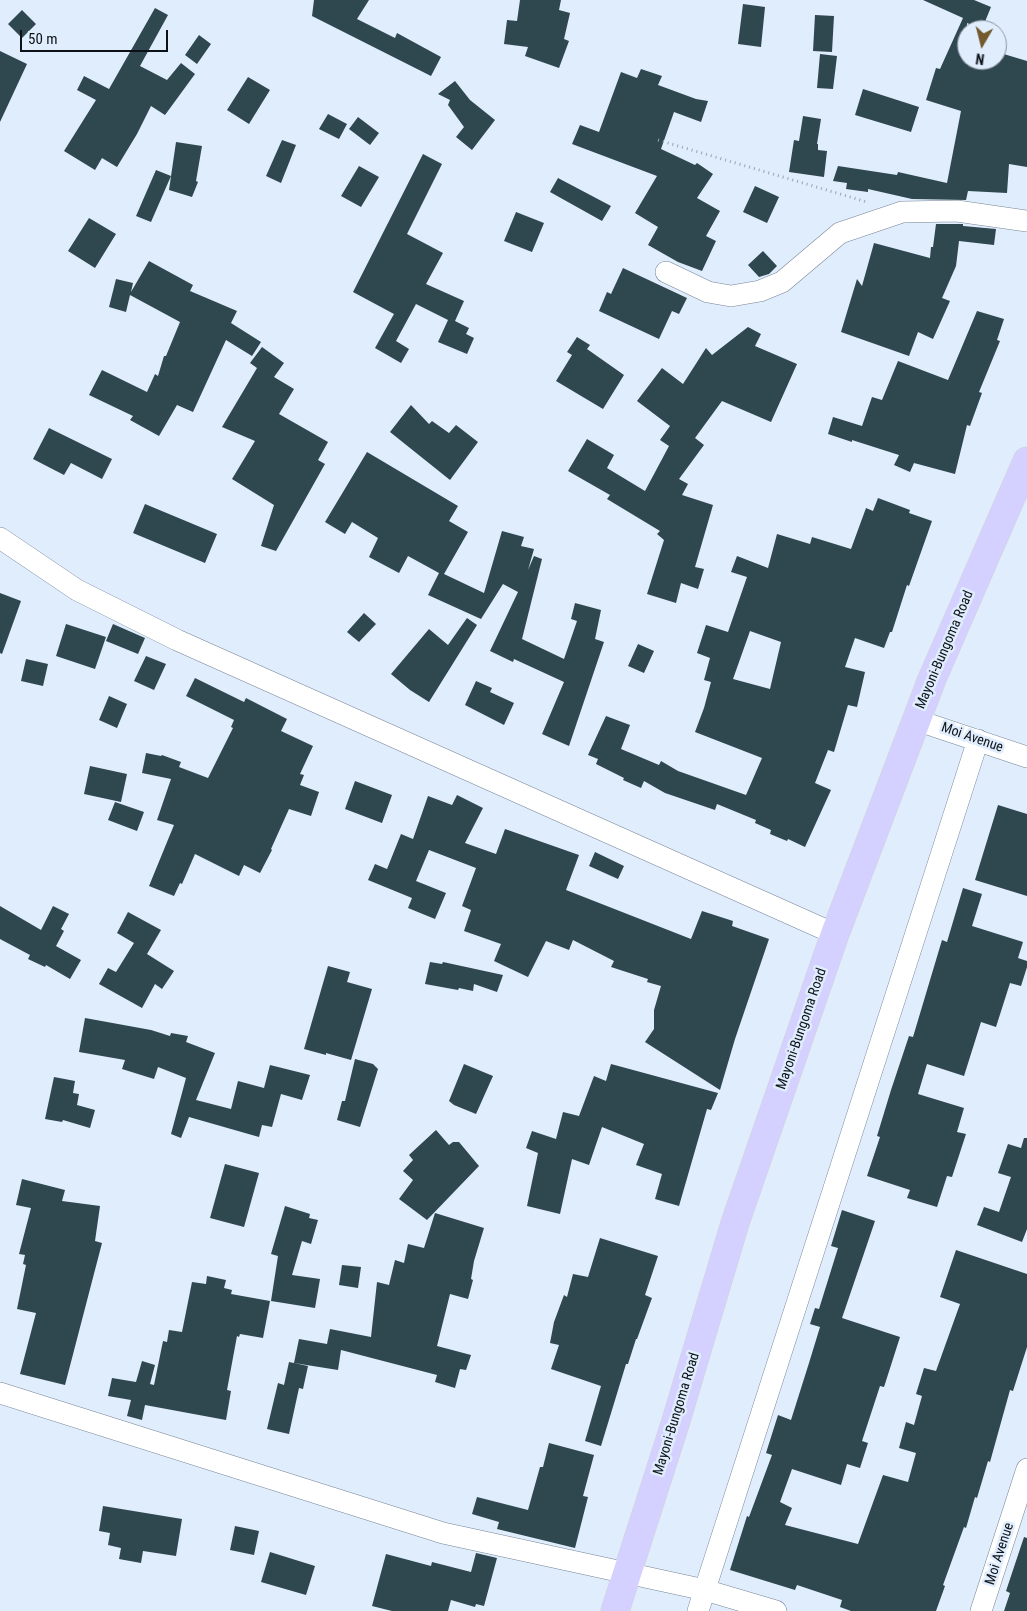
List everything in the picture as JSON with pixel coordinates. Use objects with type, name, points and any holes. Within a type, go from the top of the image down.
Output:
[{"type":"main road","name":"Mayoni-Bungoma Road","points":[[615,1611],[675,1424],[735,1222],[835,934],[932,679],[1027,461]]},
{"type":"street","points":[[666,272],[708,292],[732,296],[760,291],[782,282],[840,233],[902,212],[957,211],[1027,221]]},
{"type":"street","points":[[0,538],[77,590],[177,640],[835,934]]},
{"type":"street","name":"Moi Avenue","points":[[916,720],[1027,757]]},
{"type":"street","points":[[698,1611],[978,740]]},
{"type":"street","points":[[0,1393],[443,1533],[704,1590],[776,1611]]},
{"type":"street","name":"Moi Avenue","points":[[981,1611],[1027,1469]]},
{"type":"path","points":[[658,140],[902,212]]},
{"type":"building","points":[[314,0],[369,0],[357,19],[395,38],[397,33],[441,57],[431,76],[312,16]]},
{"type":"building","points":[[520,0],[561,0],[559,10],[570,13],[564,39],[569,41],[559,68],[525,56],[528,47],[504,44],[507,20],[517,21]]},
{"type":"building","points":[[923,0],[974,0],[991,7],[986,20],[962,20],[963,18]]},
{"type":"building","points":[[743,4],[765,7],[761,47],[738,44]]},
{"type":"building","points":[[155,8],[168,15],[140,66],[167,80],[181,63],[195,74],[165,115],[151,106],[117,167],[102,158],[95,170],[64,151],[96,100],[77,90],[84,76],[109,89]]},
{"type":"building","points":[[22,10],[36,24],[22,38],[8,24]]},
{"type":"building","points":[[815,15],[834,16],[832,52],[813,51]]},
{"type":"building","points":[[957,31],[957,70],[1007,70],[1007,55],[1027,61],[1027,167],[1009,164],[1007,193],[968,191],[966,200],[912,199],[868,189],[868,192],[846,189],[847,183],[833,181],[838,166],[897,175],[898,172],[947,183],[961,111],[926,100],[936,68],[940,69]]},
{"type":"building","points":[[199,35],[211,44],[197,64],[185,55]]},
{"type":"building","points":[[0,51],[27,64],[0,122]]},
{"type":"building","points":[[820,54],[837,56],[833,89],[817,88]]},
{"type":"building","points":[[641,69],[662,76],[658,85],[696,99],[708,101],[701,122],[674,112],[661,149],[695,165],[697,163],[713,174],[697,198],[720,211],[706,236],[716,241],[702,271],[678,262],[648,245],[658,227],[635,213],[657,176],[572,144],[580,125],[599,132],[621,72],[637,78]]},
{"type":"building","points":[[248,77],[270,90],[249,124],[227,110]]},
{"type":"building","points":[[455,81],[470,100],[495,120],[472,150],[456,137],[464,127],[448,105],[450,100],[438,94]]},
{"type":"building","points":[[863,89],[919,107],[911,132],[855,115]]},
{"type":"building","points":[[328,114],[347,124],[339,139],[319,129]]},
{"type":"building","points":[[803,116],[821,119],[817,144],[818,150],[827,151],[824,177],[789,172],[794,140],[799,141]]},
{"type":"building","points":[[358,117],[379,133],[370,145],[349,129]]},
{"type":"building","points":[[282,140],[296,145],[281,183],[266,176]]},
{"type":"building","points":[[176,142],[202,146],[196,181],[198,182],[192,197],[169,190]]},
{"type":"building","points":[[423,154],[442,164],[407,234],[443,253],[426,284],[464,301],[455,321],[469,328],[466,334],[474,338],[467,354],[438,342],[448,320],[416,304],[396,341],[409,349],[401,363],[375,348],[394,314],[353,292]]},
{"type":"building","points":[[359,166],[379,177],[361,207],[341,196]]},
{"type":"building","points":[[156,170],[171,176],[151,222],[136,216]]},
{"type":"building","points":[[558,178],[611,206],[602,221],[550,192]]},
{"type":"building","points":[[755,186],[779,197],[767,223],[743,212]]},
{"type":"building","points":[[516,212],[544,223],[532,252],[504,241]]},
{"type":"building","points":[[89,218],[116,234],[95,268],[68,251]]},
{"type":"building","points":[[936,224],[963,224],[963,226],[996,229],[994,245],[959,241],[956,266],[942,298],[950,301],[933,339],[918,332],[909,356],[841,332],[857,279],[862,286],[874,243],[930,258]]},
{"type":"building","points":[[763,251],[777,266],[769,274],[759,277],[748,265]]},
{"type":"building","points":[[149,261],[193,285],[190,291],[237,311],[231,323],[261,342],[252,356],[226,340],[193,412],[177,405],[159,436],[130,420],[133,416],[89,395],[102,370],[147,392],[155,374],[158,376],[164,356],[166,356],[180,322],[130,295],[126,312],[109,307],[116,279],[133,283],[131,292]]},
{"type":"building","points":[[623,268],[687,298],[679,314],[672,311],[659,339],[599,311],[607,292],[611,294]]},
{"type":"building","points":[[977,311],[1004,319],[997,340],[1000,341],[979,392],[982,393],[970,426],[967,425],[955,474],[914,463],[910,472],[894,465],[899,455],[828,434],[833,417],[862,426],[872,397],[882,400],[898,361],[948,380]]},
{"type":"building","points":[[748,327],[761,334],[755,346],[797,364],[771,422],[722,401],[695,438],[704,445],[679,479],[688,484],[682,495],[713,505],[695,567],[704,569],[698,589],[681,583],[676,603],[647,594],[664,540],[657,534],[660,531],[607,499],[610,495],[568,471],[587,439],[614,455],[607,468],[645,491],[669,446],[660,440],[670,426],[637,401],[662,368],[683,384],[706,348],[712,355]]},
{"type":"building","points":[[577,337],[590,345],[587,349],[624,375],[603,409],[556,381],[572,355],[567,352]]},
{"type":"building","points":[[262,347],[284,363],[274,377],[294,389],[279,414],[328,442],[318,460],[325,464],[276,551],[261,546],[274,505],[232,479],[255,441],[222,427],[257,368],[250,363]]},
{"type":"building","points":[[411,405],[429,424],[432,421],[449,433],[456,425],[478,442],[450,480],[390,432]]},
{"type":"building","points":[[49,428],[112,459],[102,479],[71,463],[64,475],[33,459]]},
{"type":"building","points":[[367,452],[458,506],[449,521],[468,532],[444,574],[484,593],[502,531],[524,537],[521,546],[534,549],[528,570],[534,556],[542,559],[522,639],[564,659],[577,621],[571,619],[575,603],[601,610],[595,639],[604,642],[569,746],[542,734],[564,682],[514,659],[513,662],[490,651],[518,592],[503,584],[481,619],[428,595],[439,573],[408,556],[399,573],[369,557],[378,538],[352,522],[345,534],[325,522]]},
{"type":"building","points":[[878,498],[910,510],[909,513],[932,521],[909,586],[907,585],[892,632],[890,632],[884,648],[855,638],[845,667],[865,672],[857,707],[848,705],[834,752],[828,750],[815,783],[831,790],[805,847],[788,839],[787,841],[770,834],[771,830],[755,823],[756,820],[717,804],[715,810],[665,793],[644,781],[641,788],[596,764],[598,759],[588,755],[606,716],[630,725],[621,749],[659,765],[661,761],[678,771],[746,795],[762,758],[695,732],[711,682],[704,680],[710,658],[697,653],[706,625],[728,632],[747,577],[731,572],[737,556],[768,568],[777,534],[810,544],[812,537],[851,549],[866,508],[873,511]],"holes":[[[750,631],[781,642],[770,689],[733,679]]]},
{"type":"building","points":[[145,504],[217,534],[205,563],[133,533]]},
{"type":"building","points":[[0,593],[21,601],[2,654],[0,653]]},
{"type":"building","points":[[364,613],[376,624],[359,642],[347,632]]},
{"type":"building","points":[[467,618],[477,625],[429,702],[410,690],[391,674],[429,629],[448,645]]},
{"type":"building","points":[[66,624],[106,637],[95,669],[56,656]]},
{"type":"building","points":[[113,624],[145,638],[138,654],[106,641]]},
{"type":"building","points":[[638,644],[654,651],[644,673],[628,666]]},
{"type":"building","points":[[146,656],[166,664],[154,690],[134,681]]},
{"type":"building","points":[[26,659],[48,664],[43,686],[21,681]]},
{"type":"building","points":[[195,678],[244,702],[246,698],[287,719],[281,731],[313,746],[300,774],[304,775],[300,785],[319,792],[311,816],[289,809],[260,873],[244,865],[239,876],[195,854],[182,884],[180,883],[174,896],[149,886],[174,825],[157,820],[171,779],[142,773],[146,753],[162,755],[181,762],[179,767],[208,778],[233,728],[231,727],[234,720],[186,696]]},
{"type":"building","points":[[476,681],[492,688],[490,692],[514,703],[504,725],[465,705]]},
{"type":"building","points":[[109,696],[127,704],[117,728],[99,720]]},
{"type":"building","points":[[90,766],[127,774],[121,802],[84,794]]},
{"type":"building","points":[[355,781],[392,795],[382,823],[345,809]]},
{"type":"building","points":[[457,795],[483,808],[465,843],[496,854],[505,829],[579,855],[566,890],[691,939],[702,911],[733,921],[732,926],[769,939],[720,1090],[645,1042],[654,1029],[654,1010],[661,986],[647,982],[648,979],[611,967],[614,961],[573,940],[569,950],[546,941],[528,977],[494,961],[501,944],[464,931],[471,910],[462,906],[476,868],[429,850],[416,881],[446,893],[435,919],[408,908],[412,898],[368,880],[375,864],[387,869],[401,834],[413,839],[428,796],[452,805]]},
{"type":"building","points":[[115,802],[144,812],[137,831],[108,820]]},
{"type":"building","points":[[998,805],[1027,814],[1027,896],[975,880]]},
{"type":"building","points":[[595,852],[624,866],[618,879],[589,866]]},
{"type":"building","points":[[963,888],[982,894],[972,926],[1023,942],[1018,958],[1027,961],[1027,967],[1021,986],[1010,983],[996,1027],[981,1022],[964,1076],[927,1064],[918,1094],[964,1108],[957,1132],[966,1134],[952,1177],[947,1176],[937,1207],[907,1198],[910,1190],[867,1176],[880,1137],[877,1136],[909,1036],[913,1037],[942,940],[947,942]]},
{"type":"building","points":[[0,906],[41,930],[53,906],[69,914],[61,929],[64,931],[56,946],[81,960],[70,979],[46,965],[45,967],[28,959],[30,955],[0,939]]},
{"type":"building","points":[[128,912],[161,930],[147,954],[174,971],[162,989],[155,984],[142,1008],[99,984],[108,968],[116,972],[134,943],[117,933]]},
{"type":"building","points":[[430,962],[442,964],[443,962],[503,975],[497,992],[474,984],[473,991],[459,988],[458,990],[425,984]]},
{"type":"building","points":[[328,966],[350,972],[347,982],[372,989],[351,1060],[304,1049]]},
{"type":"building","points":[[85,1018],[151,1030],[170,1036],[171,1033],[188,1036],[186,1042],[215,1053],[196,1100],[231,1109],[238,1081],[264,1088],[270,1065],[310,1075],[302,1100],[281,1094],[272,1127],[262,1125],[259,1137],[189,1117],[181,1138],[171,1134],[186,1078],[158,1067],[154,1079],[122,1069],[125,1060],[79,1052]]},
{"type":"building","points":[[355,1059],[373,1064],[378,1069],[360,1127],[337,1120],[342,1101],[345,1101]]},
{"type":"building","points":[[464,1064],[493,1076],[476,1114],[449,1101]]},
{"type":"building","points":[[611,1064],[718,1093],[711,1110],[707,1109],[679,1206],[655,1199],[662,1174],[636,1165],[644,1144],[602,1127],[589,1165],[572,1159],[560,1214],[527,1206],[538,1153],[526,1148],[532,1131],[556,1139],[563,1112],[579,1116],[594,1076],[606,1081]]},
{"type":"building","points":[[54,1077],[75,1081],[73,1093],[79,1094],[77,1105],[95,1110],[90,1128],[63,1120],[62,1122],[45,1119]]},
{"type":"building","points":[[436,1130],[449,1145],[453,1142],[459,1142],[479,1166],[427,1220],[399,1199],[413,1180],[403,1171],[413,1160],[409,1155]]},
{"type":"building","points":[[1024,1138],[1027,1138],[1027,1229],[1022,1242],[977,1225],[984,1207],[999,1212],[1011,1177],[998,1173],[1008,1144],[1021,1148]]},
{"type":"building","points":[[225,1164],[259,1173],[244,1227],[210,1218]]},
{"type":"building","points":[[22,1179],[65,1190],[62,1201],[100,1206],[95,1241],[102,1243],[65,1385],[20,1374],[36,1313],[17,1309],[26,1265],[23,1264],[25,1255],[19,1254],[31,1208],[16,1205]]},
{"type":"building","points":[[285,1206],[310,1214],[309,1218],[318,1220],[311,1244],[302,1241],[292,1275],[320,1279],[315,1308],[271,1301],[278,1256],[271,1254]]},
{"type":"building","points":[[842,1210],[875,1221],[842,1318],[900,1337],[884,1387],[880,1386],[862,1441],[868,1443],[860,1468],[847,1464],[841,1485],[792,1469],[780,1502],[792,1508],[785,1525],[858,1544],[883,1475],[908,1482],[916,1453],[899,1448],[906,1422],[914,1425],[922,1396],[916,1394],[924,1368],[936,1371],[960,1304],[940,1297],[956,1250],[1027,1274],[1027,1347],[1013,1391],[1010,1390],[990,1462],[988,1461],[966,1528],[964,1527],[943,1585],[945,1586],[936,1611],[851,1611],[840,1607],[842,1600],[797,1585],[795,1590],[730,1570],[747,1516],[749,1517],[772,1455],[766,1453],[778,1415],[791,1420],[809,1363],[820,1327],[810,1324],[815,1308],[819,1309],[838,1248],[831,1246]]},
{"type":"building","points":[[435,1213],[484,1228],[474,1261],[471,1279],[473,1280],[468,1299],[450,1294],[437,1346],[471,1355],[466,1370],[460,1369],[455,1388],[435,1382],[437,1375],[341,1350],[338,1370],[294,1363],[299,1339],[327,1344],[330,1329],[371,1337],[377,1282],[389,1285],[395,1260],[404,1263],[408,1244],[424,1248]]},
{"type":"building","points":[[600,1238],[658,1256],[645,1295],[652,1298],[628,1364],[626,1364],[601,1446],[585,1441],[601,1386],[551,1369],[559,1345],[550,1343],[554,1322],[564,1295],[567,1297],[573,1274],[588,1277]]},
{"type":"building","points":[[342,1265],[361,1267],[358,1288],[339,1285]]},
{"type":"building","points":[[207,1276],[226,1280],[224,1288],[232,1290],[231,1294],[270,1301],[263,1338],[240,1334],[239,1337],[237,1336],[227,1390],[231,1391],[226,1420],[145,1405],[142,1420],[127,1416],[131,1400],[108,1396],[112,1378],[136,1382],[142,1361],[155,1365],[150,1384],[154,1385],[163,1341],[167,1342],[169,1330],[182,1332],[192,1282],[206,1284]]},
{"type":"building","points":[[289,1362],[308,1366],[303,1389],[299,1388],[289,1434],[267,1429],[278,1383],[284,1385]]},
{"type":"building","points":[[549,1443],[594,1455],[583,1496],[588,1497],[575,1548],[497,1529],[499,1522],[472,1514],[477,1497],[528,1510]]},
{"type":"building","points":[[103,1506],[182,1519],[176,1556],[143,1551],[141,1563],[119,1559],[121,1548],[108,1545],[110,1533],[99,1531]]},
{"type":"building","points":[[235,1526],[259,1531],[254,1555],[230,1550]]},
{"type":"building","points":[[1024,1537],[1027,1538],[1027,1611],[1004,1611],[1010,1593],[1006,1591]]},
{"type":"building","points":[[270,1552],[315,1566],[306,1595],[261,1582]]},
{"type":"building","points":[[476,1553],[497,1558],[484,1606],[476,1604],[475,1607],[451,1600],[448,1611],[392,1611],[372,1606],[386,1554],[431,1566],[432,1562],[471,1572]]}]
